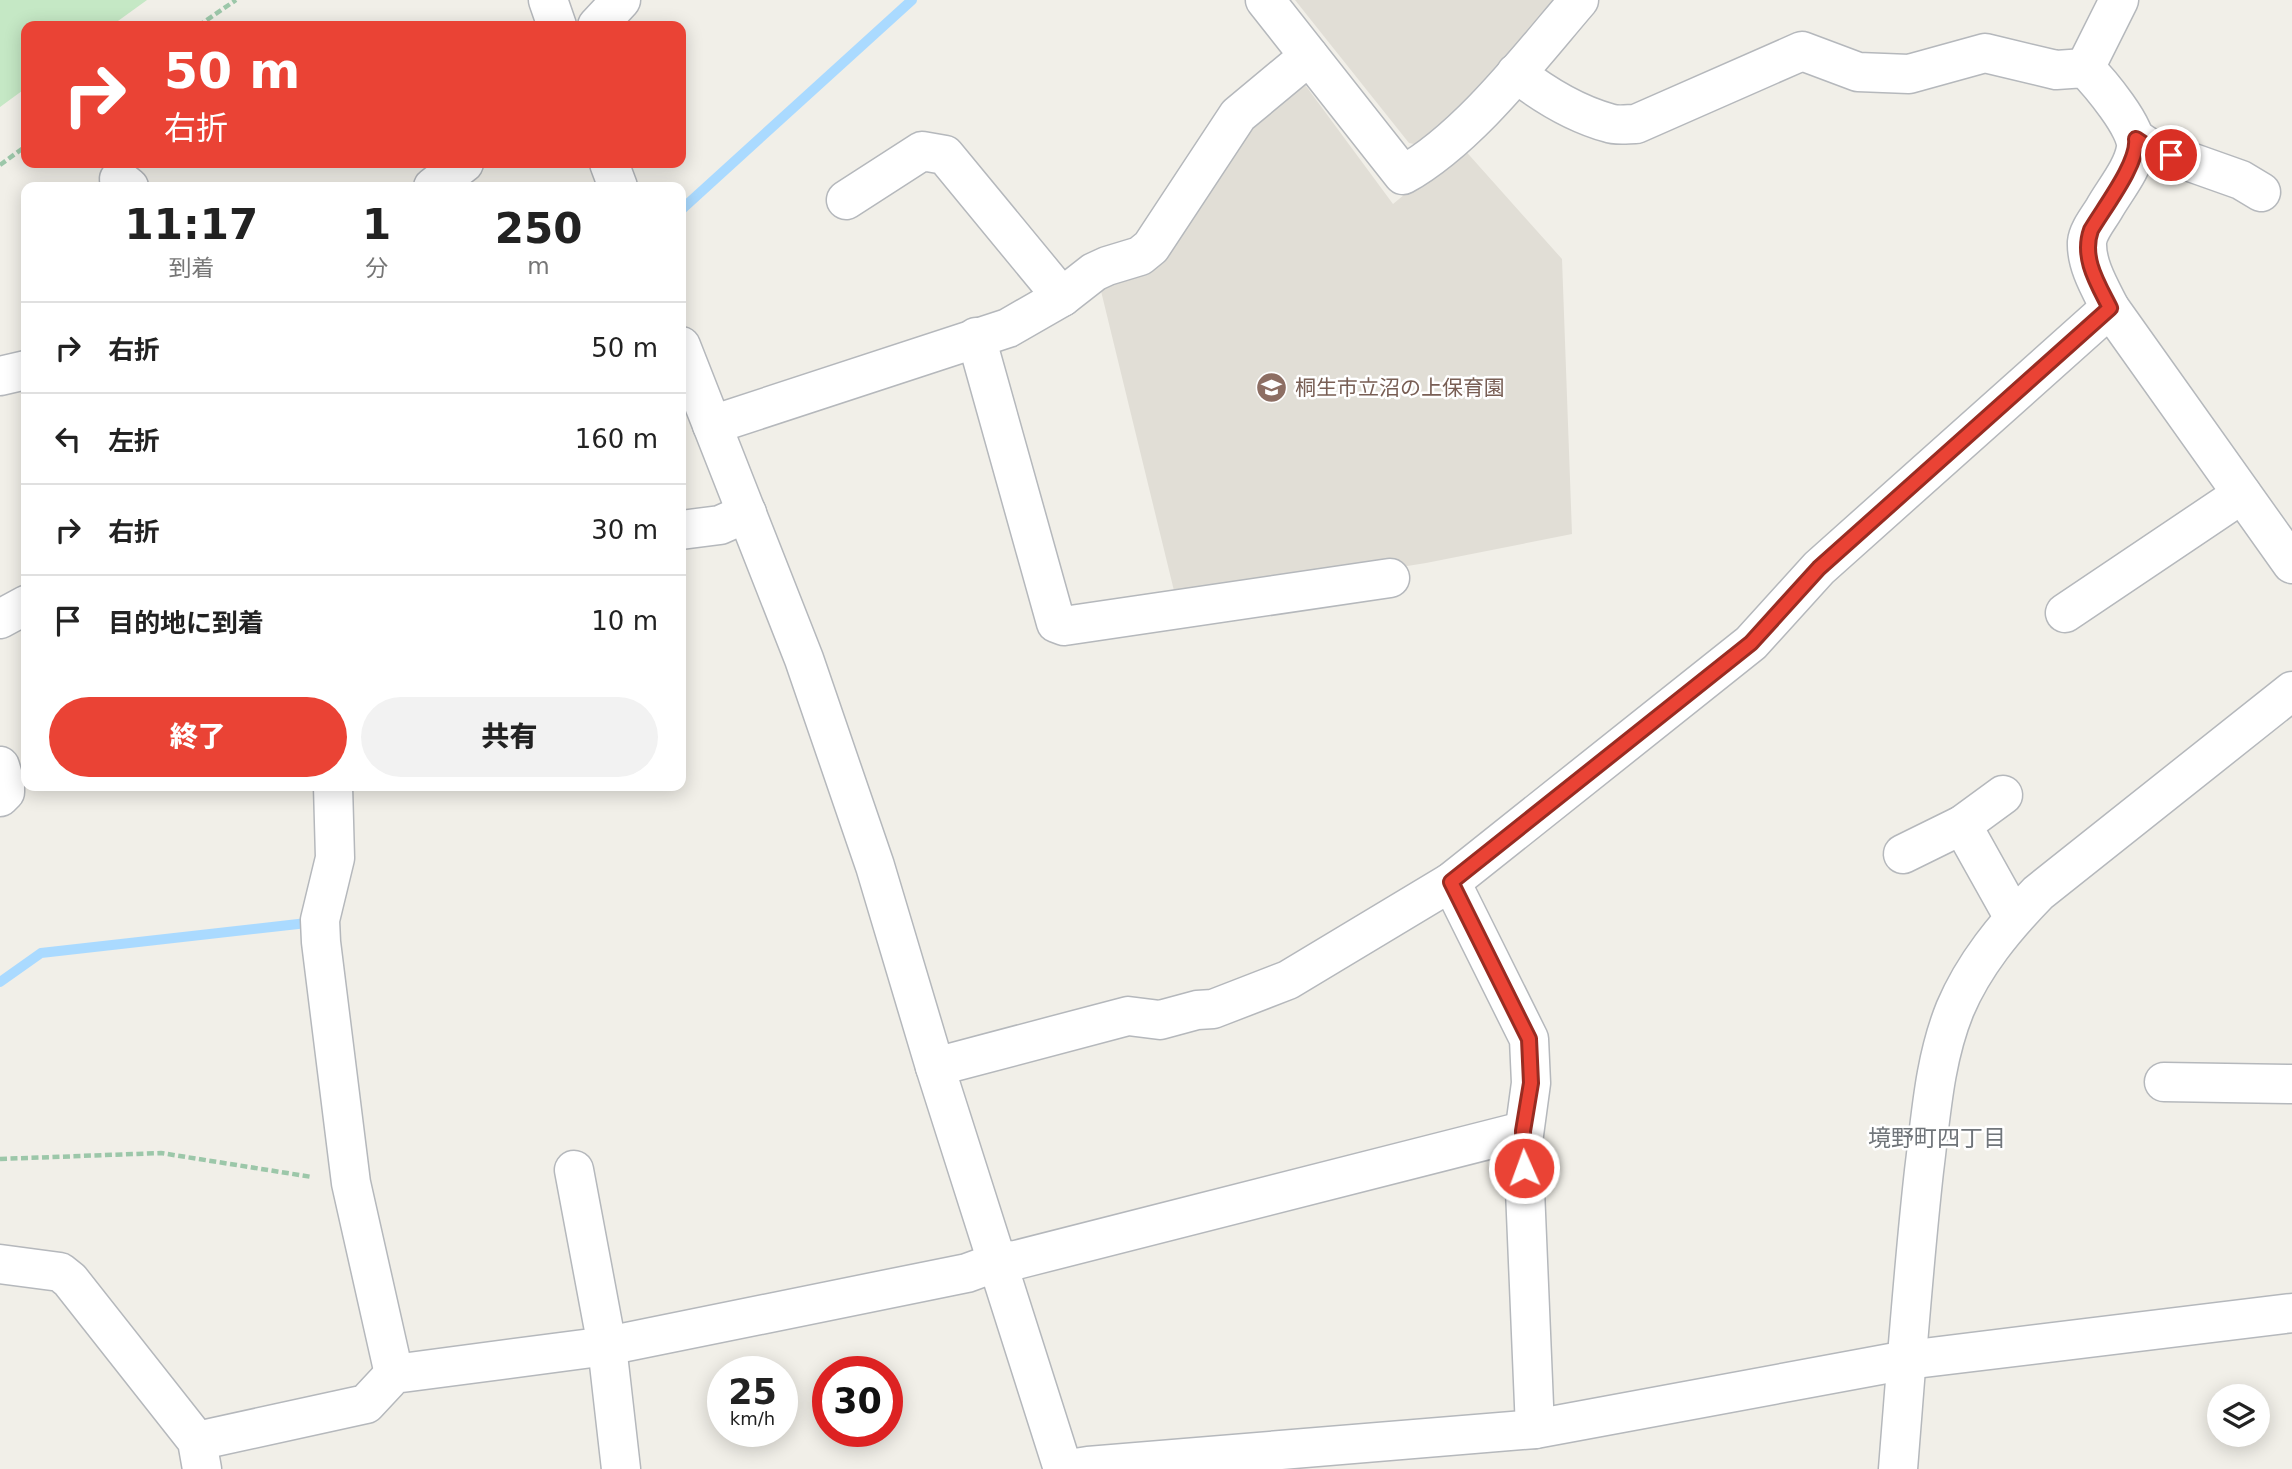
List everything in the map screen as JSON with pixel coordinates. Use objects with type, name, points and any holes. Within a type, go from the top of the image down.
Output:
[{"type":"street","points":[[548,0],[555,21]]},
{"type":"street","points":[[602,21],[621,0]]},
{"type":"street","points":[[1265,0],[1403,176],[1423,164],[1458,135],[1579,0]]},
{"type":"street","points":[[2085,68],[2119,0]]},
{"type":"street","points":[[1516,73],[1572,108],[1611,124],[1636,124],[1802,51],[1858,72],[1909,74],[1985,53],[2056,71],[2085,68]]},
{"type":"street","points":[[712,425],[1008,328],[1062,297],[1094,272],[1140,256],[1151,247],[1238,115],[1310,56]]},
{"type":"street","points":[[2085,68],[2099,82],[2136,139],[2148,147],[2241,180],[2261,192]]},
{"type":"street","points":[[2136,139],[2137,146],[2132,160],[2091,230],[2087,242],[2090,266],[2110,308],[2292,564]]},
{"type":"street","points":[[846,200],[922,151],[945,155],[1062,297]]},
{"type":"street","points":[[439,182],[458,168]]},
{"type":"street","points":[[935,1067],[1128,1016],[1160,1020],[1197,1010],[1213,1009],[1288,980],[1451,882],[1751,643],[1819,568],[2110,308]]},
{"type":"street","points":[[976,337],[1056,623],[1064,626],[1390,578]]},
{"type":"street","points":[[686,359],[804,659],[874,866],[997,1262],[1077,1468],[1535,1429],[1907,1360],[2292,1313]]},
{"type":"street","points":[[0,376],[21,371]]},
{"type":"street","points":[[2065,614],[2242,494]]},
{"type":"street","points":[[686,529],[720,525],[747,513]]},
{"type":"street","points":[[0,619],[21,608]]},
{"type":"street","points":[[1898,1469],[1920,1209],[1937,1065],[1956,1009],[1983,957],[2038,893],[2292,691]]},
{"type":"street","points":[[0,766],[5,792],[0,797]]},
{"type":"street","points":[[333,791],[335,858],[320,920],[321,942],[351,1183],[394,1374]]},
{"type":"street","points":[[1903,854],[1962,825],[2003,795]]},
{"type":"street","points":[[1962,825],[2014,918]]},
{"type":"street","points":[[1451,882],[1529,1039],[1531,1083],[1523,1131],[1535,1429]]},
{"type":"street","points":[[2164,1082],[2292,1084]]},
{"type":"street","points":[[0,1264],[60,1272],[70,1280],[199,1455],[366,1404],[394,1374],[607,1346],[967,1273],[997,1262],[1016,1260],[1523,1131]]},
{"type":"street","points":[[574,1170],[607,1346],[621,1469]]},
{"type":"path","points":[[205,21],[236,0]]},
{"type":"path","points":[[0,164],[21,149]]},
{"type":"path","points":[[0,1159],[161,1153],[351,1183]]},
{"type":"shaded area","points":[[1295,0],[1565,0],[1513,62],[1419,145],[1409,143]]},
{"type":"shaded area","points":[[1300,78],[1393,204],[1462,147],[1562,259],[1572,534],[1426,563],[1177,603],[1101,291],[1167,252],[1253,117]]},
{"type":"green space","points":[[0,0],[147,0],[118,21],[21,21],[21,92],[0,107]]},
{"type":"waterway","points":[[686,205],[912,0]]},
{"type":"waterway","points":[[0,982],[41,953],[307,923]]},
{"type":"place","name":"桐生市立沼の上保育園","points":[[1272,388]]},
{"type":"district","name":"境野町四丁目","points":[[1937,1138]]},
{"type":"route","points":[[1524,1168],[1523,1131],[1531,1083],[1529,1039],[1451,882],[1751,643],[1819,568],[2110,308],[2090,266],[2087,242],[2091,230],[2132,160],[2137,146],[2136,139],[2148,147],[2171,155]]}]
